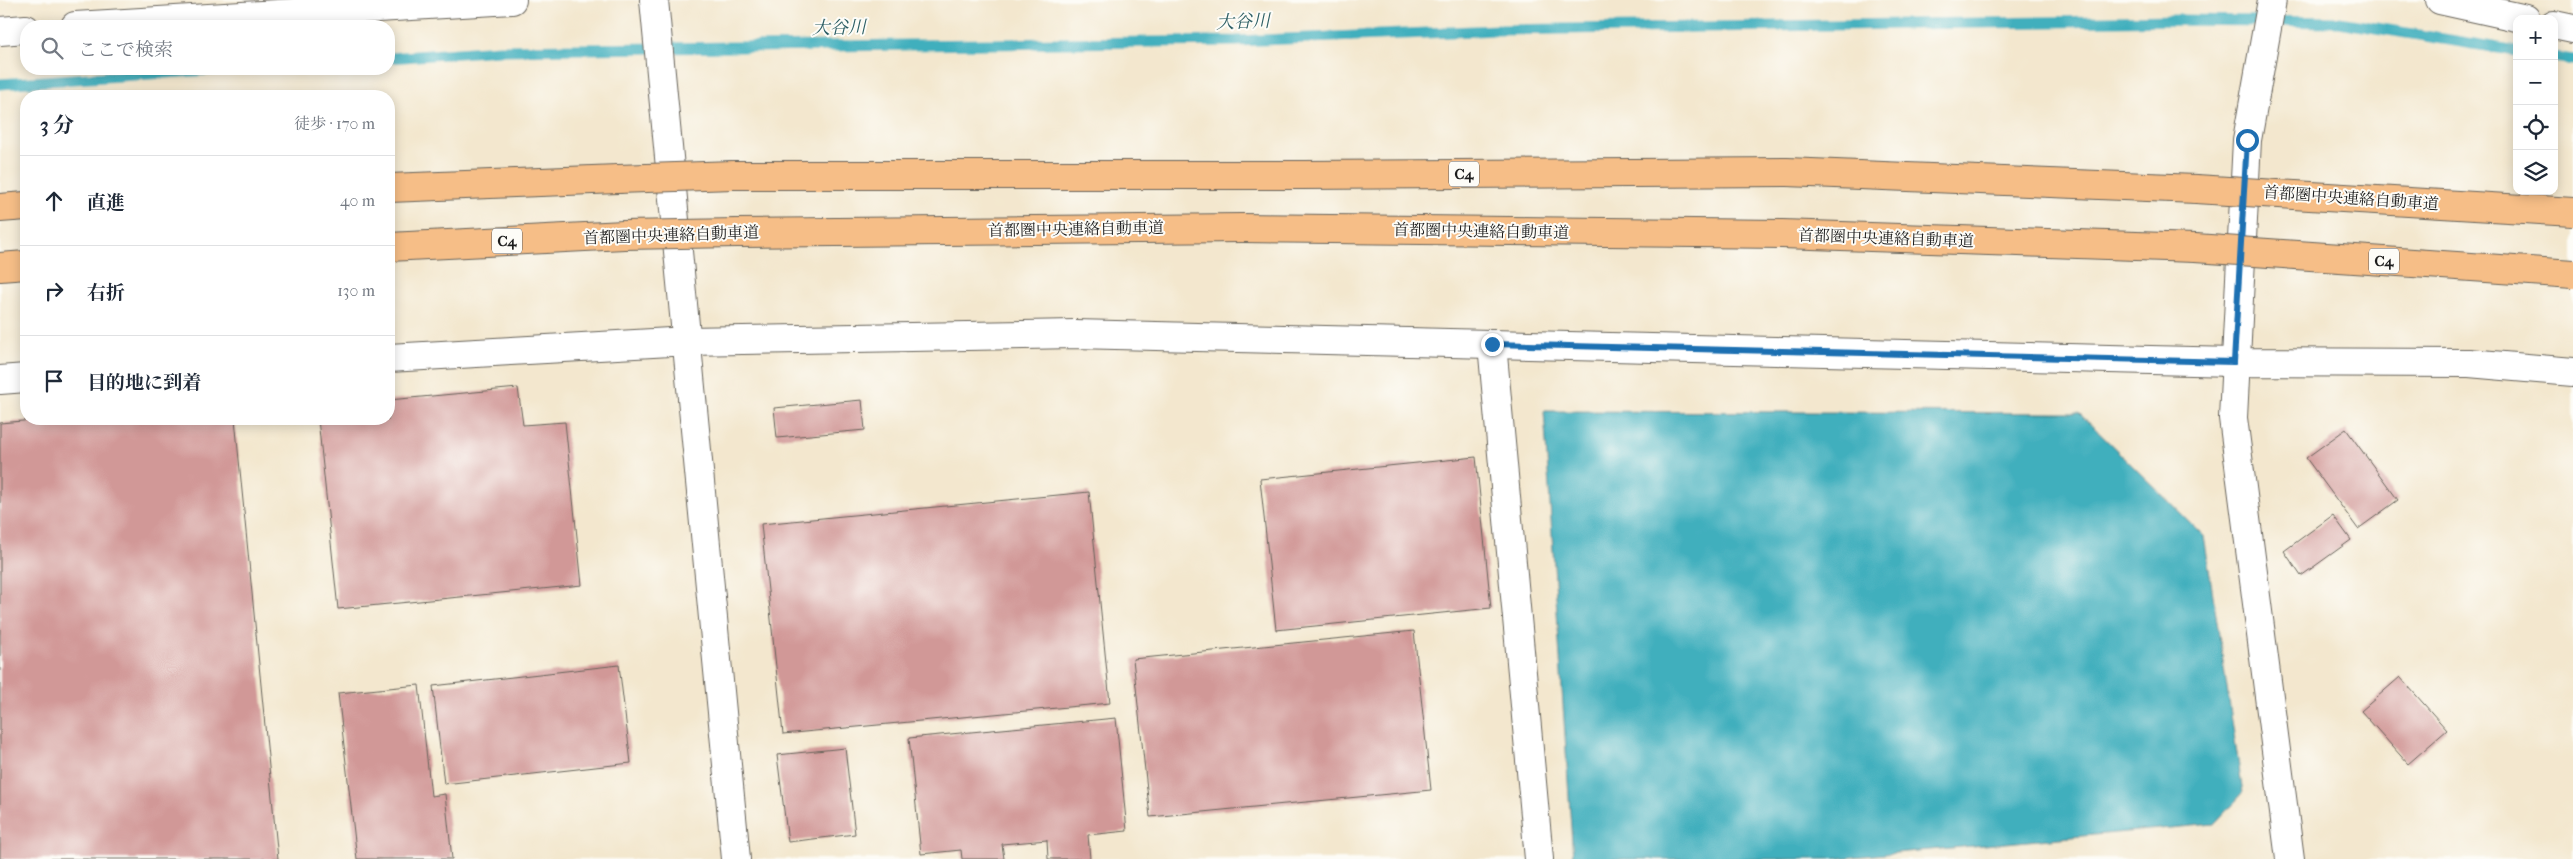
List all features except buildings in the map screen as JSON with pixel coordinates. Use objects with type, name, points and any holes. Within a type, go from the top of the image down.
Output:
[{"type":"highway","name":"首都圏中央連絡自動車道","points":[[395,188],[733,175],[1303,175],[1787,172],[2196,189],[2573,212]]},
{"type":"highway","points":[[0,208],[20,206]]},
{"type":"highway","name":"首都圏中央連絡自動車道","points":[[395,247],[738,232],[1242,228],[1782,234],[2195,248],[2573,274]]},
{"type":"highway","points":[[0,267],[20,266]]},
{"type":"street","points":[[176,20],[512,0]]},
{"type":"street","points":[[654,0],[736,859]]},
{"type":"street","points":[[2272,0],[2247,140],[2234,362],[2233,418],[2290,859]]},
{"type":"street","points":[[2440,0],[2513,16]]},
{"type":"street","points":[[2558,26],[2573,29]]},
{"type":"street","points":[[0,31],[20,29]]},
{"type":"street","points":[[395,358],[688,341],[1075,334],[2234,362],[2469,363],[2573,372]]},
{"type":"street","points":[[1492,344],[1539,859]]},
{"type":"street","points":[[0,380],[20,378]]},
{"type":"water","points":[[1544,411],[2079,413],[2204,536],[2243,793],[2214,824],[1830,859],[1573,859]]},
{"type":"waterway","name":"大谷川","points":[[395,58],[500,50],[1236,41],[1498,30],[2180,20],[2339,22],[2513,50]]},
{"type":"waterway","name":"大谷川","points":[[2558,58],[2573,60]]},
{"type":"waterway","name":"大谷川","points":[[0,84],[134,75]]},
{"type":"route","points":[[1492,344],[2234,362],[2247,140]]}]
